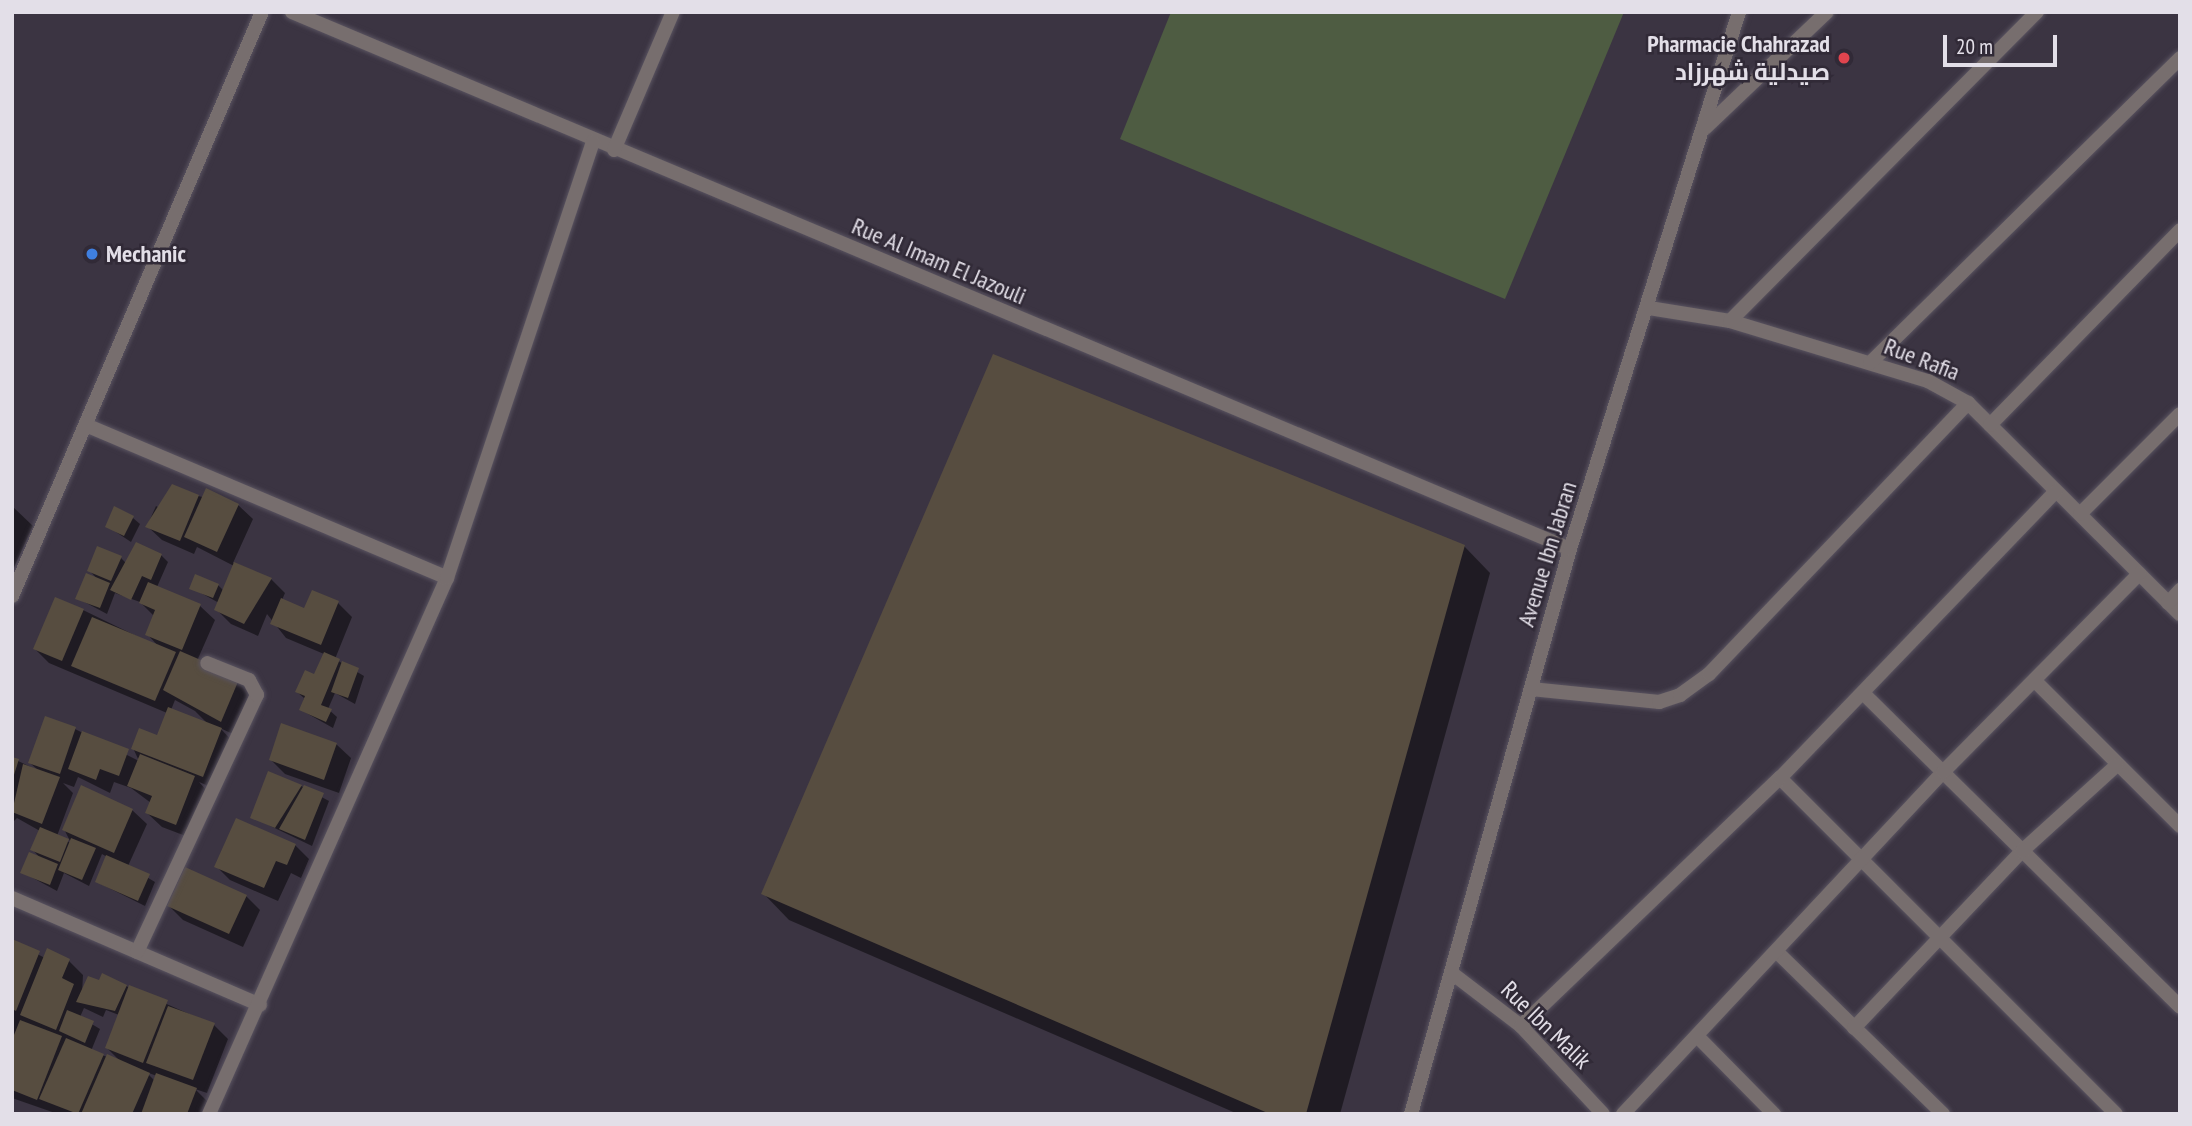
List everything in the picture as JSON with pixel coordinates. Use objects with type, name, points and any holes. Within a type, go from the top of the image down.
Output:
[{"type":"street","points":[[12,596],[88,426],[262,12]]},
{"type":"street","name":"Rue Al Imam El Jazouli","points":[[292,12],[593,142],[1570,549]]},
{"type":"street","points":[[614,150],[673,12]]},
{"type":"street","name":"Avenue Ibn Jabran","points":[[1411,1114],[1453,974],[1570,549],[1649,308],[1739,12]]},
{"type":"street","points":[[1705,128],[1826,12]]},
{"type":"street","points":[[1731,321],[2037,12]]},
{"type":"street","points":[[1870,363],[2180,58]]},
{"type":"street","points":[[209,1114],[260,1005],[447,578],[593,142]]},
{"type":"street","points":[[1990,425],[2180,230]]},
{"type":"street","name":"Rue Rafia","points":[[1649,308],[1731,321],[1870,363],[1968,402],[2180,614]]},
{"type":"street","points":[[1531,689],[1660,702],[1680,695],[1709,674],[1968,402]]},
{"type":"street","points":[[2080,514],[2180,414]]},
{"type":"street","points":[[88,426],[447,578]]},
{"type":"street","points":[[1521,1026],[1780,778],[2056,491]]},
{"type":"street","points":[[1623,1114],[1943,772],[2139,574]]},
{"type":"street","points":[[2168,603],[2180,590]]},
{"type":"street","points":[[137,953],[257,695],[249,680],[207,663]]},
{"type":"street","points":[[2035,681],[2180,826]]},
{"type":"street","points":[[1863,692],[2180,1007]]},
{"type":"street","points":[[1854,1028],[2022,851],[2117,765]]},
{"type":"street","points":[[1780,778],[1860,861],[2116,1114]]},
{"type":"street","points":[[12,898],[260,1005]]},
{"type":"street","points":[[1777,952],[1943,1114]]},
{"type":"street","name":"Rue Ibn Malik","points":[[1453,974],[1521,1026],[1603,1114]]},
{"type":"street","points":[[1697,1036],[1774,1114]]},
{"type":"green space","points":[[1171,12],[1624,12],[1505,299],[1120,139]]},
{"type":"building","points":[[993,354],[1465,545],[1306,1114],[1270,1114],[761,894]]},
{"type":"building","points":[[172,484],[199,495],[180,541],[145,527]]},
{"type":"building","points":[[206,488],[239,504],[217,552],[184,537]]},
{"type":"building","points":[[114,506],[134,516],[124,536],[105,527]]},
{"type":"building","points":[[136,542],[162,554],[151,580],[142,576],[131,600],[110,590]]},
{"type":"building","points":[[97,546],[122,556],[111,581],[87,571]]},
{"type":"building","points":[[234,562],[272,578],[244,624],[214,610]]},
{"type":"building","points":[[86,573],[110,583],[100,608],[75,599]]},
{"type":"building","points":[[195,574],[219,584],[213,598],[189,589]]},
{"type":"building","points":[[148,582],[201,604],[182,650],[145,635],[155,610],[139,603]]},
{"type":"building","points":[[312,590],[339,601],[321,645],[270,624],[281,598],[304,608]]},
{"type":"building","points":[[55,597],[84,609],[62,661],[33,649]]},
{"type":"building","points":[[92,617],[176,652],[155,701],[71,666]]},
{"type":"building","points":[[180,651],[240,677],[221,722],[163,690]]},
{"type":"building","points":[[324,652],[340,659],[321,705],[332,709],[326,722],[299,710],[305,696],[295,692],[305,670],[314,674]]},
{"type":"building","points":[[342,661],[359,668],[348,698],[331,692]]},
{"type":"building","points":[[168,707],[222,728],[203,777],[131,749],[139,728],[157,735]]},
{"type":"building","points":[[45,716],[76,727],[60,774],[28,763]]},
{"type":"building","points":[[281,723],[337,743],[324,780],[269,760]]},
{"type":"building","points":[[82,731],[129,749],[119,776],[100,769],[96,780],[68,769]]},
{"type":"building","points":[[140,754],[195,776],[176,825],[145,813],[152,796],[127,786]]},
{"type":"building","points":[[12,757],[19,759],[13,778],[12,778]]},
{"type":"building","points":[[23,764],[60,777],[42,824],[12,812]]},
{"type":"building","points":[[268,771],[302,785],[275,828],[250,818]]},
{"type":"building","points":[[81,785],[133,809],[114,853],[62,830]]},
{"type":"building","points":[[304,785],[324,793],[305,840],[279,829]]},
{"type":"building","points":[[236,818],[296,844],[287,865],[276,861],[264,888],[214,867]]},
{"type":"building","points":[[40,827],[69,839],[60,862],[30,850]]},
{"type":"building","points":[[71,838],[96,848],[82,880],[58,870]]},
{"type":"building","points":[[29,852],[58,864],[50,885],[20,873]]},
{"type":"building","points":[[106,855],[150,874],[138,901],[95,882]]},
{"type":"building","points":[[185,867],[247,895],[229,934],[167,906]]},
{"type":"building","points":[[12,939],[40,951],[16,1011],[12,1009]]},
{"type":"building","points":[[47,948],[70,959],[62,978],[74,984],[56,1030],[20,1015]]},
{"type":"building","points":[[102,973],[127,985],[115,1011],[76,1002],[88,976],[99,980]]},
{"type":"building","points":[[129,985],[168,1000],[143,1063],[105,1048]]},
{"type":"building","points":[[168,1006],[215,1023],[193,1080],[146,1063]]},
{"type":"building","points":[[67,1010],[94,1021],[85,1043],[59,1031]]},
{"type":"building","points":[[20,1020],[62,1036],[37,1100],[12,1090],[12,1040]]},
{"type":"building","points":[[66,1038],[104,1054],[78,1114],[39,1099]]},
{"type":"building","points":[[107,1054],[150,1073],[132,1114],[81,1114]]},
{"type":"building","points":[[156,1073],[197,1088],[187,1114],[141,1114]]},
{"type":"place","name":"Pharmacie Chahrazad صيدلية شهرزاد","points":[[1844,58]]},
{"type":"place","name":"Mechanic","points":[[92,254]]}]
